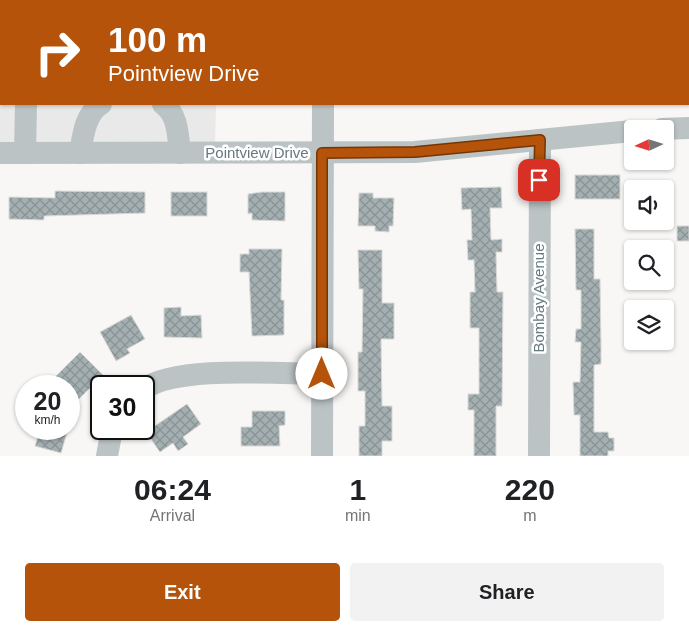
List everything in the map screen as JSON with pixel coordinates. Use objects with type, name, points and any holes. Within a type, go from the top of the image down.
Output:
[{"type":"street","points":[[25,153],[26,105]]},
{"type":"street","points":[[80,153],[85,128],[94,108],[98,105]]},
{"type":"street","points":[[165,105],[170,108],[177,127],[180,153]]},
{"type":"street","points":[[322,456],[323,105]]},
{"type":"street","points":[[674,129],[689,128]]},
{"type":"street","name":"Pointview Drive","points":[[0,153],[415,152],[624,132]]},
{"type":"street","name":"Bombay Avenue","points":[[538,456],[540,140]]},
{"type":"street","points":[[155,382],[198,374],[322,374]]},
{"type":"street","points":[[107,456],[110,440]]},
{"type":"shaded area","points":[[0,105],[216,105],[215,144],[0,145]]},
{"type":"building","points":[[575,175],[620,175],[620,199],[575,199]]},
{"type":"building","points":[[501,187],[502,208],[490,208],[491,240],[502,239],[502,252],[496,252],[497,292],[503,292],[502,406],[496,406],[496,456],[474,456],[474,410],[468,410],[468,394],[479,394],[479,328],[470,328],[470,292],[475,292],[474,260],[468,260],[467,240],[472,240],[471,209],[462,210],[461,188]]},
{"type":"building","points":[[55,191],[145,192],[145,213],[44,216],[44,220],[9,219],[9,197],[55,198]]},
{"type":"building","points":[[171,192],[207,192],[207,216],[171,216]]},
{"type":"building","points":[[285,192],[285,221],[252,220],[252,213],[248,214],[248,194]]},
{"type":"building","points":[[359,193],[373,193],[373,198],[394,198],[393,226],[389,226],[389,232],[375,231],[375,226],[358,226]]},
{"type":"building","points":[[677,226],[689,226],[689,241],[677,241]]},
{"type":"building","points":[[575,229],[594,229],[594,279],[600,279],[601,364],[594,365],[594,432],[608,432],[609,438],[614,438],[614,451],[608,451],[608,456],[580,456],[580,415],[574,415],[573,382],[580,382],[581,342],[575,342],[576,329],[581,329],[581,290],[576,290]]},
{"type":"building","points":[[249,249],[282,249],[281,300],[284,300],[284,335],[252,336],[249,272],[240,272],[240,254],[249,254]]},
{"type":"building","points":[[358,250],[382,250],[382,303],[394,303],[394,339],[381,339],[382,406],[392,406],[392,441],[382,441],[382,456],[359,456],[359,426],[365,426],[365,391],[358,391],[358,352],[362,352],[363,289],[359,289]]},
{"type":"building","points":[[181,307],[181,316],[201,315],[202,338],[164,337],[164,308]]},
{"type":"building","points":[[131,315],[145,339],[127,349],[130,353],[116,361],[100,332]]},
{"type":"building","points":[[80,352],[103,375],[90,375],[90,388],[80,398],[80,375],[57,375]]},
{"type":"building","points":[[187,404],[201,424],[183,437],[188,444],[178,451],[173,443],[160,452],[152,440],[155,440],[155,426]]},
{"type":"building","points":[[252,411],[285,411],[285,425],[279,426],[280,446],[241,446],[241,427],[252,427]]},
{"type":"building","points":[[37,440],[65,440],[61,453],[35,446]]},
{"type":"route","points":[[322,374],[322,153],[415,152],[474,148],[540,140],[539,180]]}]
